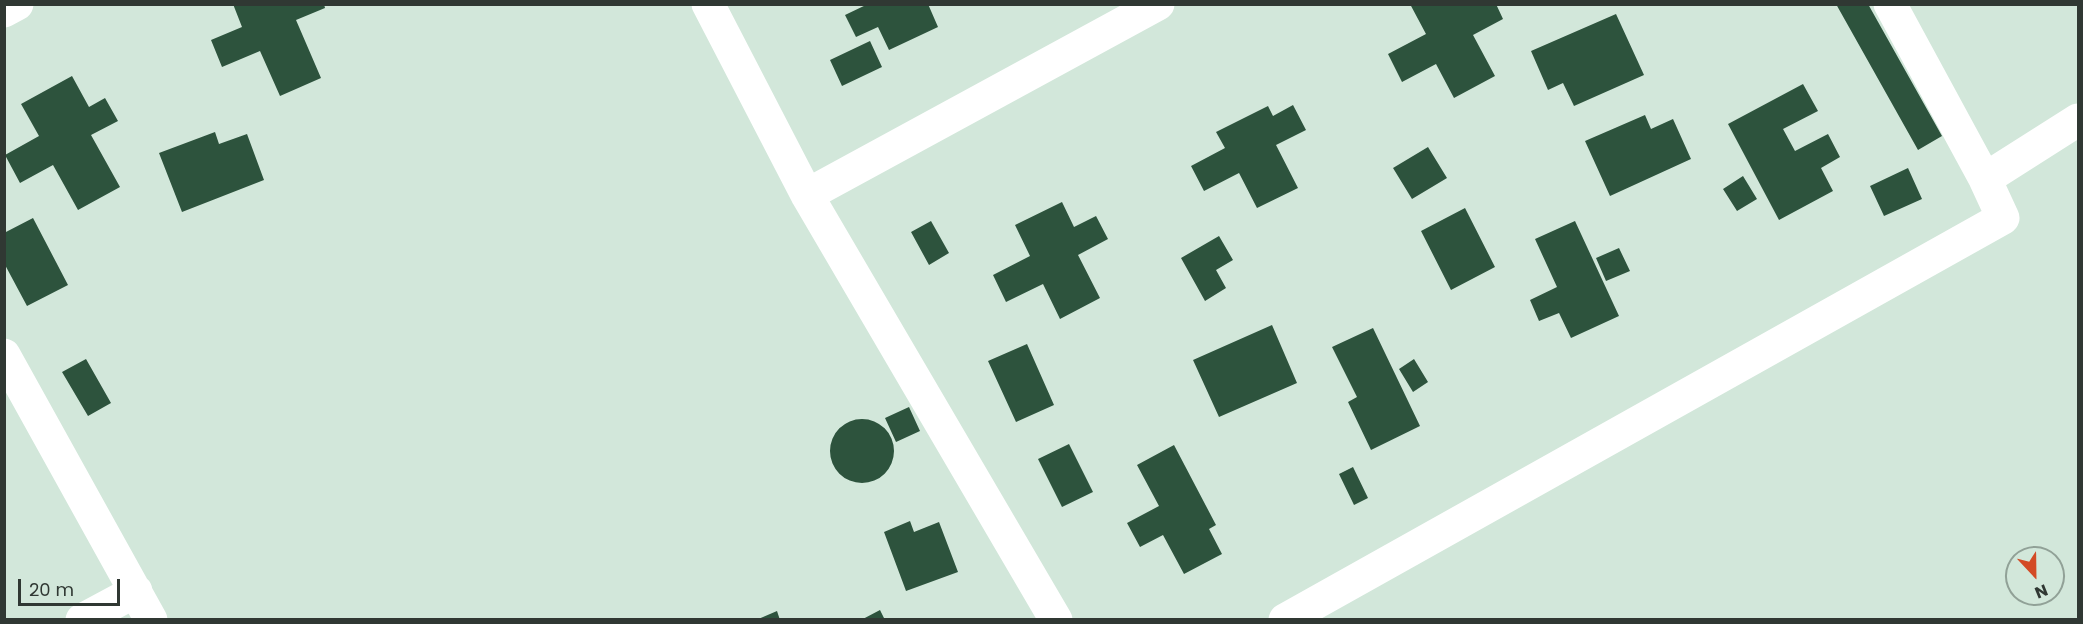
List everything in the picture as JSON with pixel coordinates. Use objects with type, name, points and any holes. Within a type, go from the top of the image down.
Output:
[{"type":"street","points":[[4,11],[17,4]]},
{"type":"street","points":[[708,4],[807,195],[1056,620]]},
{"type":"street","points":[[807,195],[1158,4]]},
{"type":"street","points":[[1285,620],[2003,218],[1985,179],[1890,4]]},
{"type":"street","points":[[1985,179],[2079,120]]},
{"type":"street","points":[[4,355],[151,620]]},
{"type":"street","points":[[82,620],[136,591]]},
{"type":"building","points":[[233,4],[324,4],[325,8],[296,20],[321,78],[280,96],[260,51],[222,67],[211,40],[242,27]]},
{"type":"building","points":[[868,4],[928,4],[938,27],[889,50],[878,27],[856,37],[845,15]]},
{"type":"building","points":[[1410,4],[1496,4],[1503,19],[1473,35],[1495,76],[1454,98],[1436,64],[1402,82],[1388,54],[1426,34]]},
{"type":"building","points":[[1836,4],[1868,4],[1942,136],[1918,150]]},
{"type":"building","points":[[1616,14],[1644,75],[1574,106],[1563,83],[1548,90],[1531,51]]},
{"type":"building","points":[[870,41],[882,67],[842,86],[830,60]]},
{"type":"building","points":[[72,76],[89,107],[105,98],[118,121],[91,135],[120,187],[78,210],[53,165],[20,183],[5,155],[39,136],[21,104]]},
{"type":"building","points":[[1803,84],[1818,111],[1783,129],[1795,151],[1828,134],[1840,157],[1821,168],[1833,191],[1779,220],[1728,124]]},
{"type":"building","points":[[1293,105],[1306,130],[1276,145],[1298,188],[1257,208],[1239,173],[1204,191],[1191,166],[1225,148],[1216,132],[1268,106],[1273,116]]},
{"type":"building","points":[[1645,115],[1651,129],[1673,119],[1691,159],[1610,196],[1585,141]]},
{"type":"building","points":[[215,132],[219,144],[247,134],[264,180],[182,212],[159,153]]},
{"type":"building","points":[[1428,147],[1447,178],[1412,199],[1393,168]]},
{"type":"building","points":[[1908,168],[1922,199],[1884,216],[1870,186]]},
{"type":"building","points":[[1743,176],[1757,199],[1737,211],[1723,189]]},
{"type":"building","points":[[1062,202],[1074,227],[1096,216],[1108,239],[1078,255],[1100,298],[1060,319],[1043,284],[1006,302],[993,275],[1030,256],[1015,225]]},
{"type":"building","points":[[1465,208],[1495,267],[1451,290],[1421,231]]},
{"type":"building","points":[[33,218],[68,285],[27,306],[4,263],[4,233]]},
{"type":"building","points":[[931,221],[949,253],[929,265],[911,232]]},
{"type":"building","points":[[1575,221],[1619,316],[1571,338],[1559,313],[1539,321],[1530,300],[1557,287],[1535,239]]},
{"type":"building","points":[[1219,236],[1233,260],[1216,270],[1226,288],[1205,301],[1181,258]]},
{"type":"building","points":[[1619,248],[1630,271],[1606,281],[1596,258]]},
{"type":"building","points":[[1272,325],[1297,383],[1219,417],[1193,360]]},
{"type":"building","points":[[1373,328],[1420,426],[1371,450],[1348,402],[1357,397],[1332,347]]},
{"type":"building","points":[[1027,344],[1054,405],[1016,422],[988,361]]},
{"type":"building","points":[[86,359],[111,403],[88,416],[62,372]]},
{"type":"building","points":[[1414,359],[1428,382],[1413,392],[1399,369]]},
{"type":"building","points":[[909,407],[920,431],[896,442],[885,418]]},
{"type":"building","points":[[862,419],[885,428],[894,451],[885,474],[862,483],[839,474],[830,451],[839,428]]},
{"type":"building","points":[[1069,444],[1093,492],[1062,507],[1038,459]]},
{"type":"building","points":[[1174,445],[1216,525],[1209,529],[1222,554],[1184,574],[1163,535],[1140,547],[1127,523],[1159,506],[1137,465]]},
{"type":"building","points":[[1353,467],[1368,498],[1354,505],[1339,474]]},
{"type":"building","points":[[910,521],[914,532],[939,522],[958,572],[906,591],[884,532]]},
{"type":"building","points":[[880,610],[885,620],[861,620]]},
{"type":"building","points":[[777,611],[780,620],[756,620]]}]
